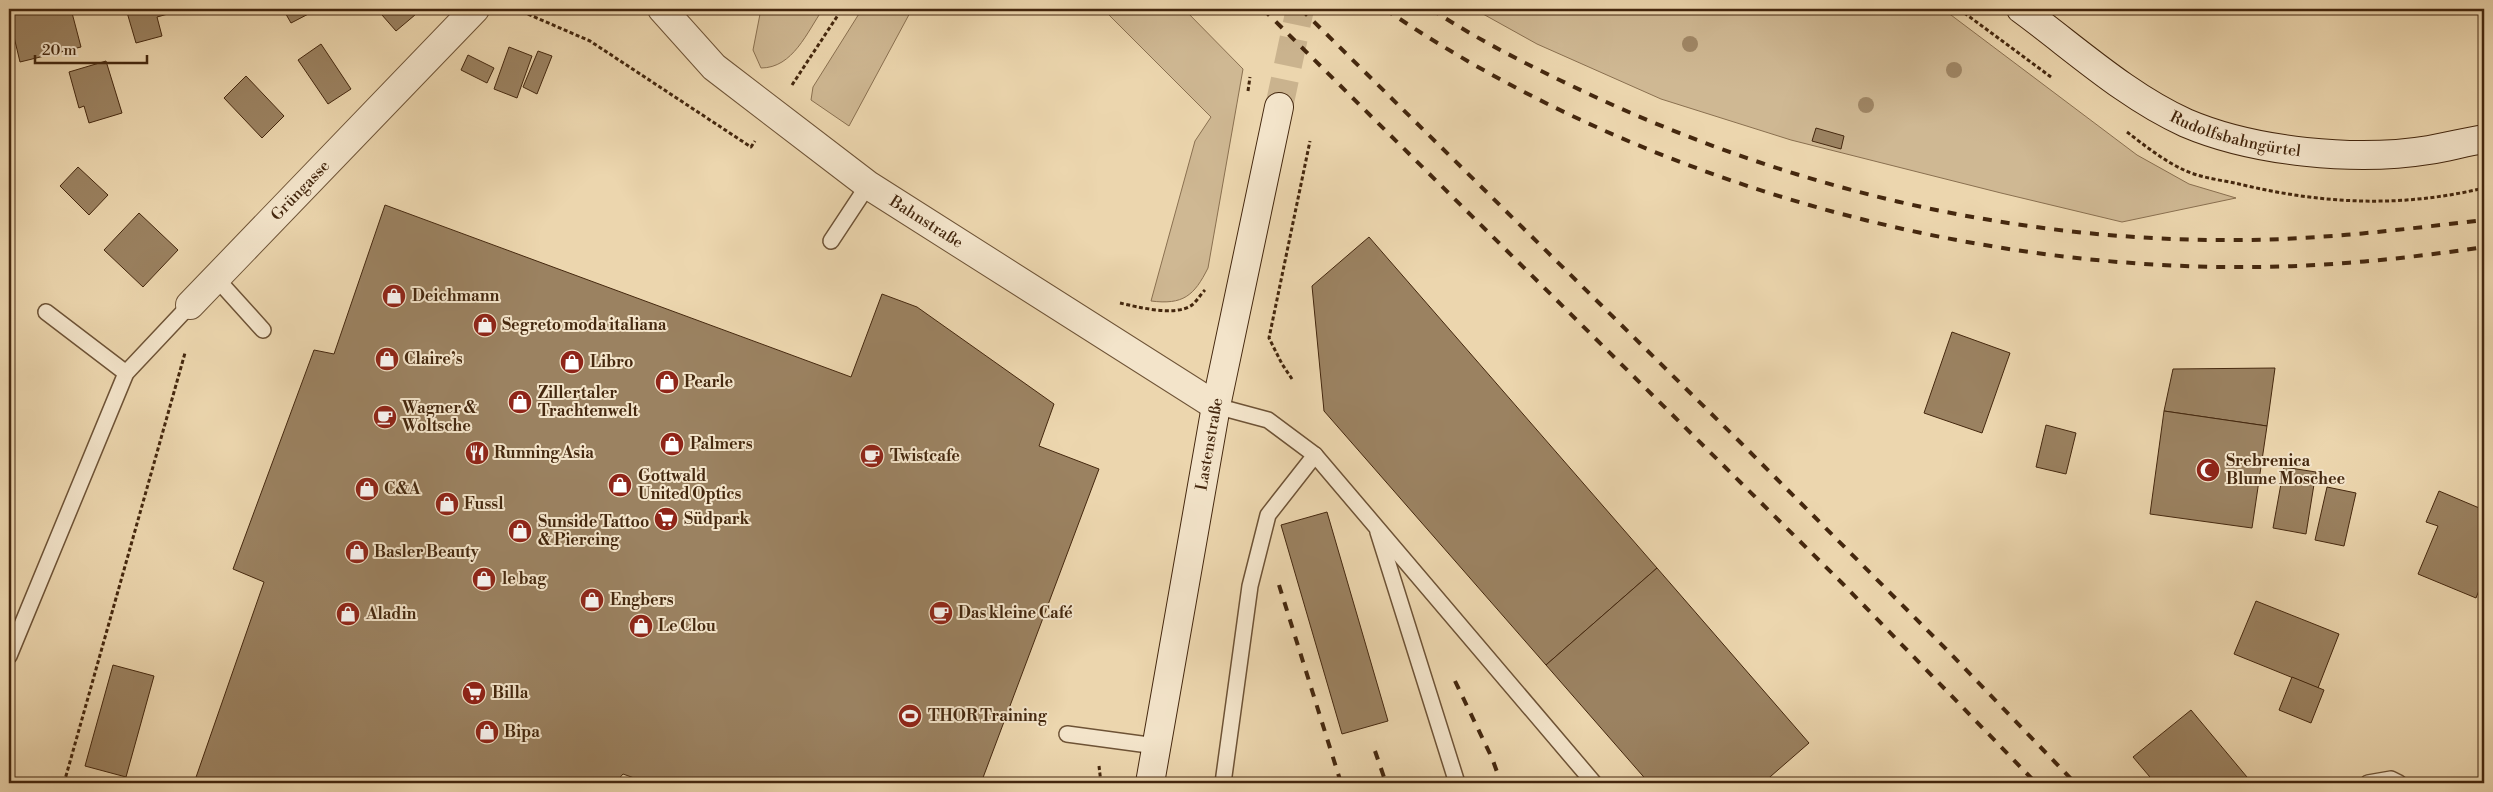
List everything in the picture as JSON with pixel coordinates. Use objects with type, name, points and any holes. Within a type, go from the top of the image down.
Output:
[{"type":"street","name":"Grüngasse","points":[[190,305],[475,9]]},
{"type":"street","name":"Bahnstraße","points":[[662,9],[714,67],[868,185],[1216,406]]},
{"type":"street","name":"Rudolfsbahngürtel","points":[[2036,14],[2118,84],[2186,122],[2243,141],[2295,151],[2363,155],[2427,151],[2484,138]]},
{"type":"street","name":"Lastenstraße","points":[[1150,783],[1216,406],[1279,107]]},
{"type":"lane","points":[[831,240],[868,185]]},
{"type":"lane","points":[[216,278],[263,330]]},
{"type":"lane","name":"Grüngasse","points":[[126,372],[190,305]]},
{"type":"lane","points":[[9,656],[126,372],[46,312]]},
{"type":"lane","points":[[1216,406],[1268,420],[1315,455],[1594,783]]},
{"type":"lane","points":[[1224,783],[1250,586],[1268,515],[1315,455]]},
{"type":"lane","points":[[1376,526],[1457,783]]},
{"type":"lane","points":[[1067,734],[1156,746]]},
{"type":"lane","points":[[2368,783],[2391,779],[2399,783]]},
{"type":"path","points":[[516,9],[590,40],[751,147],[842,9]]},
{"type":"path","points":[[1247,96],[1250,77]]},
{"type":"path","points":[[1292,379],[1269,338],[1310,141]]},
{"type":"path","points":[[1112,301],[1161,310],[1178,309],[1191,306],[1208,282]]},
{"type":"path","points":[[64,783],[191,332],[190,305]]},
{"type":"shaded area","points":[[761,9],[823,9],[805,38],[790,55],[782,62],[761,68],[753,50]]},
{"type":"shaded area","points":[[862,9],[912,9],[849,126],[811,100],[813,87]]},
{"type":"shaded area","points":[[1103,9],[1184,9],[1243,69],[1208,268],[1198,286],[1179,300],[1151,301],[1195,141],[1211,117]]},
{"type":"shaded area","points":[[1474,9],[1589,9],[1606,11],[1617,9],[1943,9],[2137,155],[2189,184],[2236,198],[2122,222],[2001,193],[1791,140],[1661,99],[1537,44]]},
{"type":"building","points":[[39,9],[71,9],[81,47],[20,62],[9,16]]},
{"type":"building","points":[[126,9],[174,9],[175,12],[157,17],[162,36],[136,43]]},
{"type":"building","points":[[283,9],[318,9],[291,23]]},
{"type":"building","points":[[388,9],[422,9],[396,31],[382,15]]},
{"type":"building","points":[[321,44],[351,89],[328,104],[298,60]]},
{"type":"building","points":[[509,47],[532,56],[517,98],[494,89]]},
{"type":"building","points":[[538,51],[552,56],[537,94],[523,87]]},
{"type":"building","points":[[468,55],[494,68],[487,83],[461,70]]},
{"type":"building","points":[[106,61],[122,113],[89,123],[84,106],[79,108],[69,72]]},
{"type":"building","points":[[246,76],[284,116],[262,138],[224,98]]},
{"type":"building","points":[[1816,128],[1844,136],[1841,149],[1812,141]]},
{"type":"building","points":[[78,167],[108,195],[89,215],[60,186]]},
{"type":"building","name":"Südpark","points":[[385,205],[851,377],[882,294],[917,307],[1054,404],[1039,446],[1099,469],[981,783],[648,783],[623,774],[615,783],[194,783],[264,582],[233,569],[314,350],[334,354]]},
{"type":"building","points":[[139,213],[178,250],[143,287],[104,250]]},
{"type":"building","points":[[1369,237],[1657,568],[1546,665],[1324,411],[1312,286]]},
{"type":"building","points":[[1952,332],[2010,353],[1982,433],[1924,413]]},
{"type":"building","points":[[2275,368],[2267,426],[2164,411],[2173,369]]},
{"type":"building","name":"Srebrenica Blume Moschee","points":[[2164,411],[2267,426],[2252,528],[2150,514]]},
{"type":"building","points":[[2046,425],[2076,433],[2066,474],[2036,467]]},
{"type":"building","points":[[2284,467],[2316,472],[2306,534],[2273,528]]},
{"type":"building","points":[[2327,487],[2356,493],[2344,546],[2315,540]]},
{"type":"building","points":[[2439,491],[2484,510],[2484,578],[2476,598],[2418,574],[2438,526],[2426,522]]},
{"type":"building","points":[[1327,512],[1388,721],[1342,734],[1281,525]]},
{"type":"building","points":[[1657,568],[1809,743],[1763,783],[1649,783],[1546,665]]},
{"type":"building","points":[[2256,601],[2339,634],[2318,688],[2234,654]]},
{"type":"building","points":[[113,665],[154,676],[126,777],[85,766]]},
{"type":"building","points":[[2292,677],[2324,690],[2311,723],[2279,710]]},
{"type":"building","points":[[2191,710],[2252,783],[2155,783],[2133,757]]},
{"type":"tunnel","points":[[1279,107],[1300,9]]},
{"type":"railway","points":[[1263,9],[1844,585],[2036,783]]},
{"type":"railway","points":[[1301,9],[1741,443],[1946,649],[2075,783]]},
{"type":"railway","points":[[1385,9],[1482,69],[1584,122],[1692,166],[1803,203],[1917,232],[2031,252],[2146,264],[2260,267],[2316,265],[2400,258],[2484,247]]},
{"type":"railway","points":[[1431,9],[1469,33],[1529,65],[1591,95],[1669,129],[1748,159],[1829,184],[1911,205],[1994,221],[2078,232],[2163,239],[2248,240],[2307,238],[2484,220]]},
{"type":"railway","points":[[1279,585],[1341,783]]},
{"type":"railway","points":[[1455,681],[1492,758],[1501,783]]},
{"type":"railway","points":[[1375,751],[1386,783]]},
{"type":"place","name":"Deichmann","points":[[394,296]]},
{"type":"place","name":"Segreto moda italiana","points":[[485,325]]},
{"type":"place","name":"Claire’s","points":[[387,359]]},
{"type":"place","name":"Libro","points":[[572,362]]},
{"type":"place","name":"Pearle","points":[[667,382]]},
{"type":"place","name":"Zillertaler Trachtenwelt","points":[[520,402]]},
{"type":"place","name":"Wagner & Woltsche","points":[[385,417]]},
{"type":"place","name":"Palmers","points":[[672,444]]},
{"type":"place","name":"Running Asia","points":[[477,453]]},
{"type":"place","name":"Twistcafe","points":[[872,456]]},
{"type":"place","name":"Srebrenica Blume Moschee","points":[[2208,470]]},
{"type":"place","name":"Gottwald United Optics","points":[[620,485]]},
{"type":"place","name":"C&A","points":[[367,489]]},
{"type":"place","name":"Fussl","points":[[447,504]]},
{"type":"place","name":"Südpark","points":[[666,519]]},
{"type":"place","name":"Sunside Tattoo & Piercing","points":[[520,531]]},
{"type":"place","name":"Basler Beauty","points":[[357,552]]},
{"type":"place","name":"le bag","points":[[484,579]]},
{"type":"place","name":"Engbers","points":[[592,600]]},
{"type":"place","name":"Das kleine Café","points":[[941,613]]},
{"type":"place","name":"Aladin","points":[[348,614]]},
{"type":"place","name":"Le Clou","points":[[641,626]]},
{"type":"place","name":"Billa","points":[[474,693]]},
{"type":"place","name":"THOR Training","points":[[910,716]]},
{"type":"place","name":"Bipa","points":[[487,732]]}]
